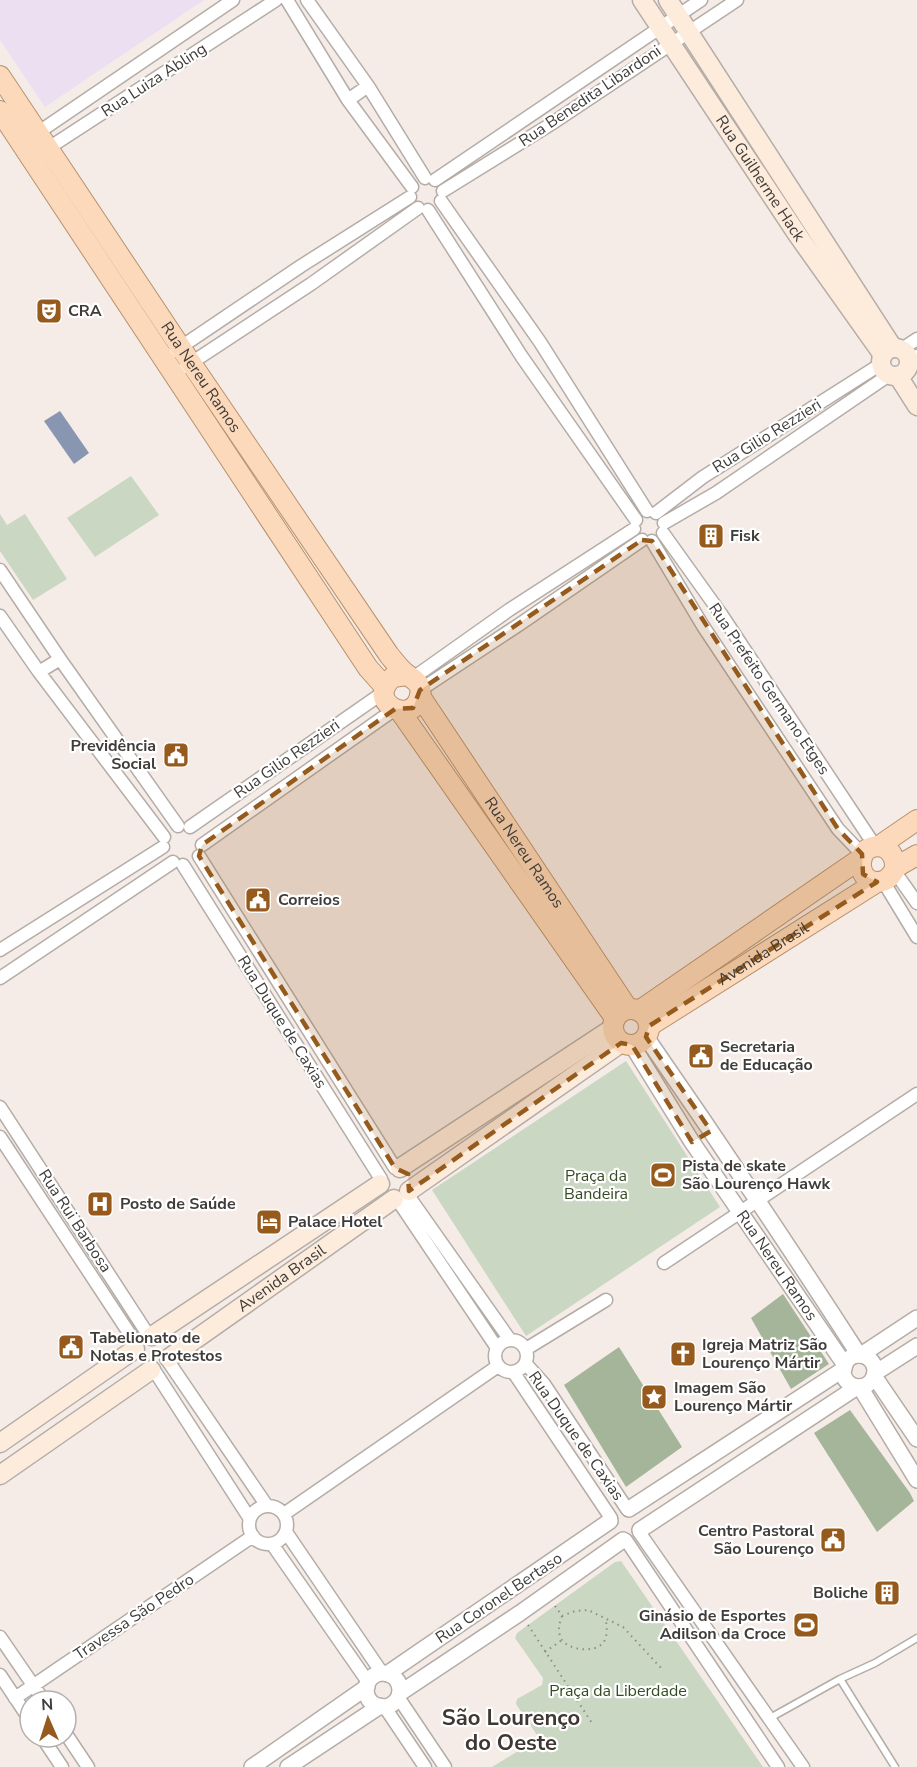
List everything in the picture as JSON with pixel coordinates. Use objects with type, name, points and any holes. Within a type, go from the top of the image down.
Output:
[{"type":"main road","name":"Rua Guilherme Hack","points":[[642,0],[797,234],[901,361]]},
{"type":"main road","name":"Rua Guilherme Hack","points":[[668,0],[901,361],[917,406]]},
{"type":"main road","name":"Rua Nereu Ramos","points":[[0,76],[389,655],[415,685],[630,1027]]},
{"type":"main road","name":"Rua Nereu Ramos","points":[[0,111],[384,689]]},
{"type":"main road","points":[[393,676],[415,685],[413,708],[397,710],[387,702],[384,689],[393,676]]},
{"type":"main road","name":"Rua Nereu Ramos","points":[[397,710],[630,1027]]},
{"type":"main road","name":"Avenida Brasil","points":[[0,1475],[402,1196],[869,851],[917,820]]},
{"type":"main road","points":[[887,848],[893,854],[896,861],[887,876],[871,881],[863,874],[860,869],[869,851],[887,848]]},
{"type":"main road","name":"Avenida Brasil","points":[[0,1443],[143,1341],[389,1175],[630,1027],[887,876],[917,855]]},
{"type":"main road","points":[[389,1175],[410,1178],[402,1196],[383,1192],[389,1175]]},
{"type":"main road","points":[[162,1339],[166,1343],[170,1353],[160,1365],[145,1369],[137,1361],[143,1341],[162,1339]]},
{"type":"street","name":"Rua Luiza Abling","points":[[26,152],[189,30],[233,0]]},
{"type":"street","name":"Rua Luiza Abling","points":[[26,152],[201,49],[276,0]]},
{"type":"street","points":[[287,0],[348,100],[647,540]]},
{"type":"street","points":[[307,0],[430,179],[441,187],[442,196],[651,512],[664,528],[660,537],[647,540],[520,624],[415,685]]},
{"type":"street","name":"Rua Benedita Libardoni","points":[[442,196],[551,124],[665,36],[678,16],[702,0]]},
{"type":"street","name":"Rua Benedita Libardoni","points":[[430,179],[540,107],[665,36],[688,33],[737,0]]},
{"type":"street","points":[[189,30],[201,49]]},
{"type":"street","points":[[348,100],[368,86]]},
{"type":"street","points":[[169,366],[301,266],[411,192],[419,179],[430,179]]},
{"type":"street","points":[[169,366],[311,284],[423,209],[438,206],[442,196]]},
{"type":"street","points":[[301,266],[311,284]]},
{"type":"street","points":[[522,357],[540,342]]},
{"type":"street","name":"Rua Gilio Rezzieri","points":[[651,512],[703,477],[901,361]]},
{"type":"street","name":"Rua Gilio Rezzieri","points":[[664,528],[901,361]]},
{"type":"street","points":[[703,477],[716,493]]},
{"type":"street","points":[[415,685],[509,610],[635,524],[638,516],[651,512]]},
{"type":"street","name":"Rua Prefeito Germano Etges","points":[[664,528],[721,614],[869,851]]},
{"type":"street","name":"Rua Prefeito Germano Etges","points":[[647,540],[838,830],[869,851]]},
{"type":"street","points":[[0,570],[60,659],[184,826],[199,834],[201,851],[189,864],[178,863],[166,856],[164,842],[0,616]]},
{"type":"street","points":[[703,626],[721,614]]},
{"type":"street","points":[[39,672],[60,659]]},
{"type":"street","name":"Rua Gilio Rezzieri","points":[[184,826],[384,689]]},
{"type":"street","name":"Rua Gilio Rezzieri","points":[[201,851],[397,710]]},
{"type":"street","points":[[0,950],[164,842],[172,828],[184,826]]},
{"type":"street","name":"Rua Duque de Caxias","points":[[201,851],[389,1175]]},
{"type":"street","points":[[0,978],[178,863]]},
{"type":"street","name":"Rua Duque de Caxias","points":[[178,863],[389,1175]]},
{"type":"street","points":[[887,876],[917,903]]},
{"type":"street","points":[[887,876],[917,937]]},
{"type":"street","name":"Rua Nereu Ramos","points":[[630,1027],[711,1131],[860,1355]]},
{"type":"street","name":"Rua Nereu Ramos","points":[[630,1027],[692,1142],[844,1367]]},
{"type":"street","points":[[664,1263],[917,1094]]},
{"type":"street","name":"Rua Rui Barbosa","points":[[0,1107],[46,1175],[143,1341]]},
{"type":"street","points":[[692,1142],[711,1131]]},
{"type":"street","name":"Rua Rui Barbosa","points":[[0,1137],[143,1341]]},
{"type":"street","points":[[32,1184],[46,1175]]},
{"type":"street","points":[[402,1196],[510,1340]]},
{"type":"street","points":[[402,1196],[497,1348]]},
{"type":"street","points":[[526,1349],[606,1300]]},
{"type":"street","points":[[803,1767],[770,1718],[632,1536],[612,1533],[611,1520],[618,1511],[628,1509],[844,1367],[851,1358],[860,1355],[917,1318]]},
{"type":"street","points":[[510,1340],[518,1342],[526,1349],[528,1359],[523,1368],[514,1372],[505,1372],[498,1366],[495,1357],[497,1348],[510,1340]]},
{"type":"street","points":[[858,1387],[871,1382],[875,1375],[917,1346]]},
{"type":"street","points":[[860,1355],[874,1364],[875,1375],[917,1439]]},
{"type":"street","name":"Rua Duque de Caxias","points":[[526,1364],[544,1384],[628,1509]]},
{"type":"street","points":[[160,1365],[267,1506]]},
{"type":"street","points":[[160,1365],[250,1519]]},
{"type":"street","points":[[284,1514],[498,1366]]},
{"type":"street","points":[[844,1367],[844,1374],[848,1382],[858,1387],[917,1480]]},
{"type":"street","name":"Rua Duque de Caxias","points":[[514,1372],[611,1520]]},
{"type":"street","name":"Rua Coronel Bertaso","points":[[399,1695],[632,1536],[858,1387]]},
{"type":"street","points":[[286,1533],[277,1542],[261,1543],[252,1536],[250,1519],[257,1510],[267,1506],[274,1507],[284,1514],[286,1533],[384,1674]]},
{"type":"street","points":[[628,1509],[639,1517],[632,1536]]},
{"type":"street","name":"Rua Coronel Bertaso","points":[[384,1674],[611,1520]]},
{"type":"street","name":"Travessa São Pedro","points":[[15,1698],[252,1536]]},
{"type":"street","points":[[632,1536],[778,1767]]},
{"type":"street","points":[[252,1767],[368,1685],[376,1675],[384,1674],[392,1675],[398,1683],[399,1695],[443,1763],[426,1767],[382,1706],[371,1701],[367,1692],[368,1685],[272,1544]]},
{"type":"street","points":[[0,1637],[36,1689]]},
{"type":"street","points":[[0,1675],[18,1702]]},
{"type":"street","points":[[288,1767],[382,1706],[390,1705],[399,1695]]},
{"type":"street","points":[[50,1749],[62,1767]]},
{"type":"street","points":[[76,1749],[88,1767]]},
{"type":"lane","points":[[770,1718],[840,1679],[874,1664],[917,1638]]},
{"type":"lane","points":[[840,1679],[895,1767]]},
{"type":"path","points":[[547,1594],[561,1616],[558,1629],[562,1641],[576,1649],[592,1649],[602,1644],[607,1635],[606,1619]]},
{"type":"path","points":[[561,1616],[574,1611],[588,1610],[623,1627],[662,1669]]},
{"type":"path","points":[[520,1613],[592,1723]]},
{"type":"path","points":[[545,1652],[562,1641]]},
{"type":"highlighted area","points":[[642,540],[652,541],[838,829],[862,854],[863,874],[877,882],[649,1026],[646,1037],[711,1131],[692,1142],[632,1045],[621,1043],[409,1191],[408,1174],[395,1168],[199,856],[202,845],[395,709],[413,708],[420,690]]},
{"type":"shaded area","points":[[0,0],[204,0],[45,107],[0,40]]},
{"type":"green space","points":[[131,476],[159,515],[95,557],[67,518]]},
{"type":"green space","points":[[0,514],[7,525],[25,514],[67,579],[33,600],[0,551]]},
{"type":"green space","name":"Praça da Bandeira","points":[[626,1061],[720,1207],[526,1336],[432,1190]]},
{"type":"green space","points":[[783,1294],[829,1364],[791,1389],[751,1318]]},
{"type":"green space","points":[[619,1347],[682,1447],[626,1487],[564,1385]]},
{"type":"green space","points":[[850,1410],[914,1501],[877,1532],[814,1433]]},
{"type":"green space","name":"Praça da Liberdade","points":[[621,1561],[763,1767],[492,1767],[539,1738],[516,1704],[517,1699],[542,1685],[543,1678],[515,1638],[517,1633],[615,1562]]},
{"type":"water","points":[[60,411],[89,453],[74,464],[44,421]]},
{"type":"place","name":"CRA","points":[[49,311]]},
{"type":"place","name":"Fisk","points":[[711,536]]},
{"type":"place","name":"Previdência Social","points":[[176,755]]},
{"type":"place","name":"Correios","points":[[258,900]]},
{"type":"place","name":"Secretaria de Educação","points":[[701,1056]]},
{"type":"place","name":"Pista de skate São Lourenço Hawk","points":[[663,1175]]},
{"type":"place","name":"Posto de Saúde","points":[[100,1204]]},
{"type":"place","name":"Palace Hotel","points":[[269,1222]]},
{"type":"place","name":"Tabelionato de Notas e Protestos","points":[[71,1347]]},
{"type":"place","name":"Igreja Matriz São Lourenço Mártir","points":[[683,1354]]},
{"type":"place","name":"Imagem São Lourenço Mártir","points":[[654,1397]]},
{"type":"place","name":"Centro Pastoral São Lourenço","points":[[833,1540]]},
{"type":"place","name":"Boliche","points":[[887,1593]]},
{"type":"place","name":"Ginásio de Esportes Adilson da Croce","points":[[806,1625]]},
{"type":"district","name":"São Lourenço do Oeste","points":[[511,1730]]}]
